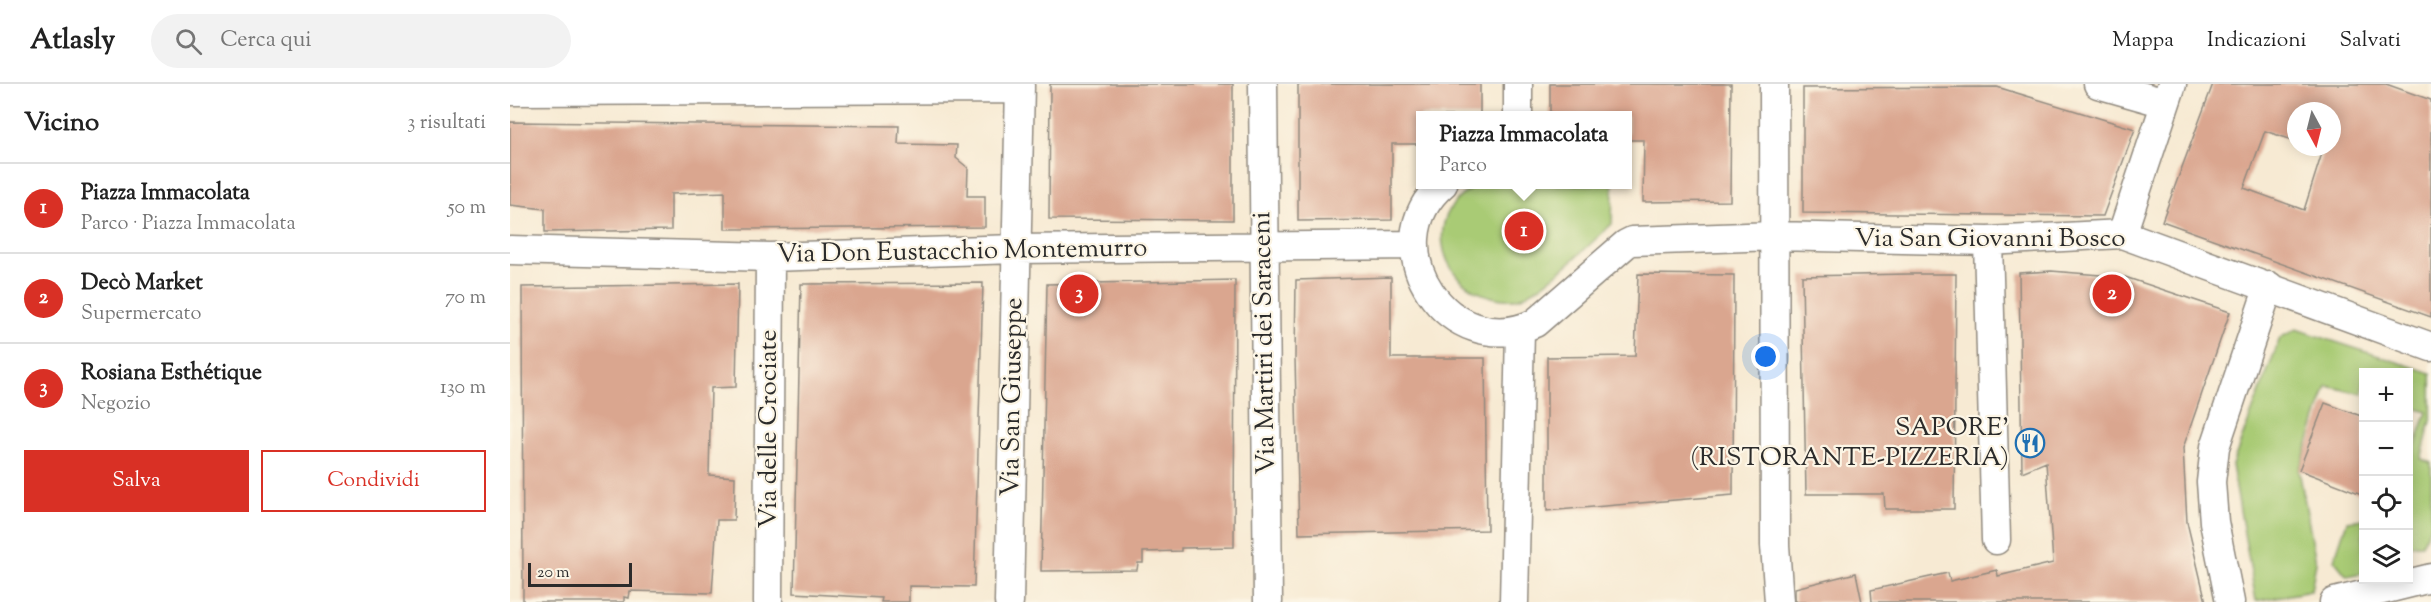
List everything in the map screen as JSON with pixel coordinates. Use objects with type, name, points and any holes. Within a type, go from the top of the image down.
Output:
[{"type":"street","name":"Via Martiri dei Saraceni","points":[[1263,84],[1268,602]]},
{"type":"street","points":[[1518,84],[1518,111]]},
{"type":"street","points":[[1774,84],[1775,545],[1779,602]]},
{"type":"street","points":[[2098,84],[2168,93],[2122,234]]},
{"type":"street","points":[[510,91],[1020,86]]},
{"type":"street","name":"Via San Giuseppe","points":[[1009,602],[1020,86]]},
{"type":"street","points":[[1438,189],[1425,204],[1416,226],[1415,245],[1418,268],[1427,289],[1442,308],[1465,324],[1486,331],[1520,330],[1514,602]]},
{"type":"street","name":"Via San Giovanni Bosco","points":[[1520,330],[1535,322],[1626,244],[1639,241],[1775,236],[1988,241],[2122,234],[2431,346]]},
{"type":"street","points":[[1988,241],[1996,540]]},
{"type":"street","name":"Via Don Eustacchio Montemurro","points":[[510,250],[770,257],[1016,249],[1415,245]]},
{"type":"street","name":"Via delle Crociate","points":[[768,602],[770,257]]},
{"type":"street","points":[[2230,602],[2214,522],[2211,482],[2215,447],[2269,286]]},
{"type":"street","points":[[2334,602],[2431,578]]},
{"type":"green space","points":[[1473,189],[1613,189],[1612,224],[1569,263],[1533,291],[1519,298],[1492,297],[1472,289],[1458,277],[1448,261],[1443,244],[1444,226],[1450,209],[1463,195]]},
{"type":"green space","points":[[2296,329],[2431,373],[2431,420],[2421,459],[2431,463],[2431,524],[2422,544],[2413,545],[2413,452],[2427,412],[2413,407],[2413,368],[2359,368],[2359,393],[2327,386],[2299,470],[2316,562],[2311,591],[2256,601],[2232,465],[2280,338]]},
{"type":"green space","points":[[2359,520],[2359,574],[2347,576],[2334,560],[2347,521]]},
{"type":"building","points":[[1050,84],[1233,84],[1233,220],[1049,219]]},
{"type":"building","points":[[1298,84],[1480,84],[1480,111],[1416,111],[1416,144],[1392,144],[1392,220],[1298,221]]},
{"type":"building","points":[[1550,84],[1731,84],[1730,201],[1643,202],[1644,140],[1632,140],[1632,111],[1550,111]]},
{"type":"building","points":[[2213,84],[2386,84],[2431,100],[2431,317],[2162,221]],"holes":[[[2287,102],[2341,102],[2341,156],[2321,156],[2304,210],[2244,188],[2265,131],[2287,138]]]},
{"type":"building","points":[[1997,87],[2135,129],[2103,216],[1803,213],[1803,88]]},
{"type":"building","points":[[510,122],[899,126],[898,144],[957,145],[956,158],[968,168],[967,196],[985,196],[985,227],[725,229],[725,192],[671,194],[671,230],[545,232],[545,209],[510,205]]},
{"type":"building","points":[[2051,271],[2125,277],[2230,312],[2183,448],[2187,522],[2206,602],[1872,602],[1871,590],[1948,573],[1950,581],[1997,570],[1998,576],[2053,563],[2046,462],[2022,472],[2019,273]]},
{"type":"building","points":[[1638,274],[1734,275],[1733,495],[1547,511],[1547,357],[1635,356]]},
{"type":"building","points":[[1956,274],[1954,509],[1885,509],[1884,494],[1806,494],[1802,276]]},
{"type":"building","points":[[1391,277],[1391,358],[1485,358],[1487,530],[1299,534],[1295,357],[1296,280]]},
{"type":"building","points":[[1235,280],[1234,547],[1181,548],[1181,551],[1143,552],[1143,563],[1138,563],[1137,570],[1041,571],[1047,284]]},
{"type":"building","points":[[983,283],[974,587],[909,586],[909,602],[881,602],[882,598],[794,593],[801,284]]},
{"type":"building","points":[[738,284],[736,387],[711,388],[709,475],[735,477],[734,520],[717,520],[712,593],[630,591],[629,598],[624,597],[624,602],[523,602],[522,287]]},
{"type":"building","points":[[2325,403],[2359,415],[2359,493],[2299,470]]},
{"type":"building","points":[[1856,573],[1862,602],[1795,602],[1795,588]]},
{"type":"place","name":"Piazza Immacolata","points":[[1524,231]]},
{"type":"place","name":"Rosiana Esthétique","points":[[1079,294]]},
{"type":"place","name":"Decò Market","points":[[2112,294]]},
{"type":"place","name":"SAPORE’ (RISTORANTE-PIZZERIA)","points":[[2030,443]]}]
